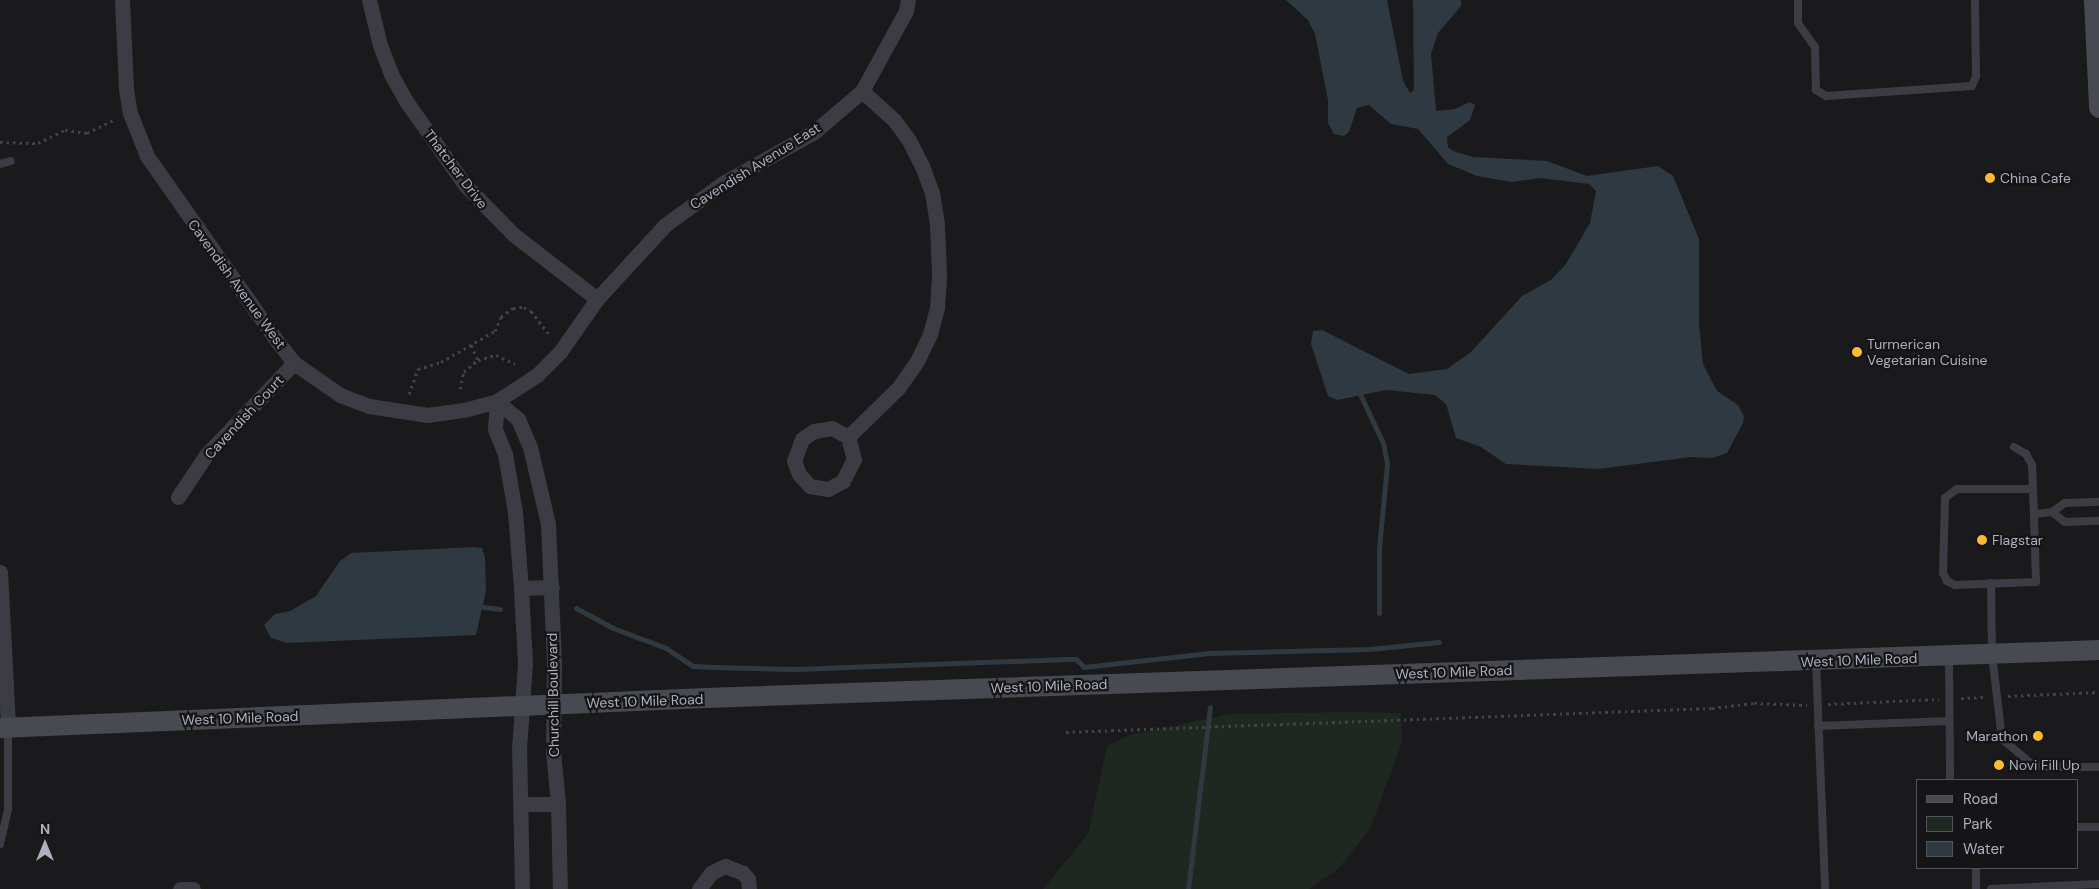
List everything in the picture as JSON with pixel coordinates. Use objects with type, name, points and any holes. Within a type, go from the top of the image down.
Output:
[{"type":"main road","points":[[2094,0],[2097,32],[2099,108]]},
{"type":"main road","name":"West 10 Mile Road","points":[[4,728],[521,706],[2099,650]]},
{"type":"street","name":"Cavendish Avenue West","points":[[122,0],[130,112],[147,156],[164,184],[294,363],[340,396],[400,413],[427,415],[455,411],[497,401]]},
{"type":"street","name":"Thatcher Drive","points":[[369,0],[380,45],[391,74],[406,101],[465,185],[514,235],[597,299]]},
{"type":"street","name":"Cavendish Avenue East","points":[[497,401],[537,374],[560,352],[597,299],[665,225],[723,183],[814,132],[862,91],[906,11],[908,0]]},
{"type":"street","points":[[848,437],[871,417],[917,361],[935,316],[939,275],[937,224],[932,193],[922,166],[908,139],[894,120],[862,91]]},
{"type":"street","name":"Cavendish Court","points":[[178,497],[206,455],[294,363]]},
{"type":"street","name":"Churchill Boulevard","points":[[497,401],[518,419],[532,455],[548,524],[552,587],[553,751],[558,804],[560,889]]},
{"type":"street","name":"Churchill Boulevard","points":[[497,401],[495,429],[505,454],[516,512],[525,663],[521,706],[522,889]]},
{"type":"street","points":[[0,572],[4,728]]},
{"type":"street","points":[[521,588],[552,587]]},
{"type":"street","points":[[521,804],[558,804]]},
{"type":"street","points":[[699,889],[711,873],[725,866],[742,873],[748,879],[750,889]]},
{"type":"street","points":[[180,889],[193,889]]},
{"type":"lane","points":[[1798,0],[1798,23],[1815,47],[1816,90],[1826,96],[1972,86],[1976,76],[1975,0]]},
{"type":"lane","points":[[0,164],[11,161]]},
{"type":"lane","points":[[2014,447],[2026,454],[2032,464],[2034,514],[2036,582],[1955,585],[1944,577],[1945,498],[1957,489],[2033,490]]},
{"type":"lane","points":[[2034,514],[2052,512],[2065,504],[2099,502]]},
{"type":"lane","points":[[2052,512],[2065,522],[2099,521]]},
{"type":"lane","points":[[1991,584],[1995,697],[2002,739],[2032,764],[2048,768],[2099,768]]},
{"type":"lane","points":[[1949,656],[1950,779]]},
{"type":"lane","points":[[1816,661],[1825,889]]},
{"type":"lane","points":[[1818,726],[1949,721]]},
{"type":"lane","points":[[0,844],[8,810],[4,728]]},
{"type":"lane","points":[[2079,827],[2099,827]]},
{"type":"lane","points":[[1976,869],[1976,889]]},
{"type":"lane","points":[[1991,889],[2099,884]]},
{"type":"path","points":[[0,142],[38,143],[65,130],[87,133],[130,112]]},
{"type":"path","points":[[409,394],[418,369],[442,362],[495,331],[501,317],[513,308],[524,307],[531,311],[548,333]]},
{"type":"path","points":[[471,345],[478,360]]},
{"type":"path","points":[[460,389],[464,372],[478,360],[496,355],[515,364]]},
{"type":"path","points":[[1066,732],[1712,708],[1754,703],[1817,704],[2099,692]]},
{"type":"green space","points":[[1401,713],[1402,742],[1370,829],[1338,869],[1309,889],[1043,889],[1088,834],[1107,746],[1127,736],[1229,714]]},
{"type":"water","points":[[1286,0],[1387,0],[1403,81],[1410,93],[1414,90],[1413,0],[1461,0],[1461,6],[1438,33],[1431,54],[1436,111],[1455,109],[1470,102],[1475,105],[1470,120],[1447,137],[1448,147],[1453,151],[1473,157],[1547,161],[1587,176],[1658,166],[1673,176],[1699,239],[1699,323],[1703,364],[1717,391],[1738,405],[1744,416],[1743,423],[1727,453],[1712,458],[1691,457],[1598,469],[1506,464],[1481,447],[1456,438],[1446,404],[1435,395],[1386,390],[1337,400],[1328,396],[1311,344],[1313,331],[1322,330],[1409,374],[1447,369],[1471,352],[1522,296],[1551,280],[1566,264],[1590,223],[1596,191],[1589,184],[1541,178],[1512,182],[1477,176],[1448,164],[1418,129],[1391,124],[1369,105],[1357,108],[1349,132],[1344,136],[1334,134],[1328,123],[1328,100],[1315,34],[1308,20]]},
{"type":"water","points":[[482,548],[485,557],[486,591],[476,635],[287,643],[271,638],[264,625],[275,614],[290,611],[316,596],[340,561],[351,553]]},
{"type":"waterway","points":[[1360,394],[1383,443],[1387,464],[1379,548],[1379,613]]},
{"type":"waterway","points":[[483,607],[500,609]]},
{"type":"waterway","points":[[576,608],[613,628],[666,648],[693,666],[713,667],[795,669],[1068,659],[1076,659],[1084,667],[1209,653],[1370,649],[1439,642]]},
{"type":"waterway","points":[[1188,889],[1210,707]]},
{"type":"place","name":"China Cafe","points":[[1990,178]]},
{"type":"place","name":"Turmerican Vegetarian Cuisine","points":[[1857,352]]},
{"type":"place","name":"Flagstar","points":[[1982,540]]},
{"type":"place","name":"Marathon","points":[[2038,736]]},
{"type":"place","name":"Novi Fill Up","points":[[1999,765]]}]
